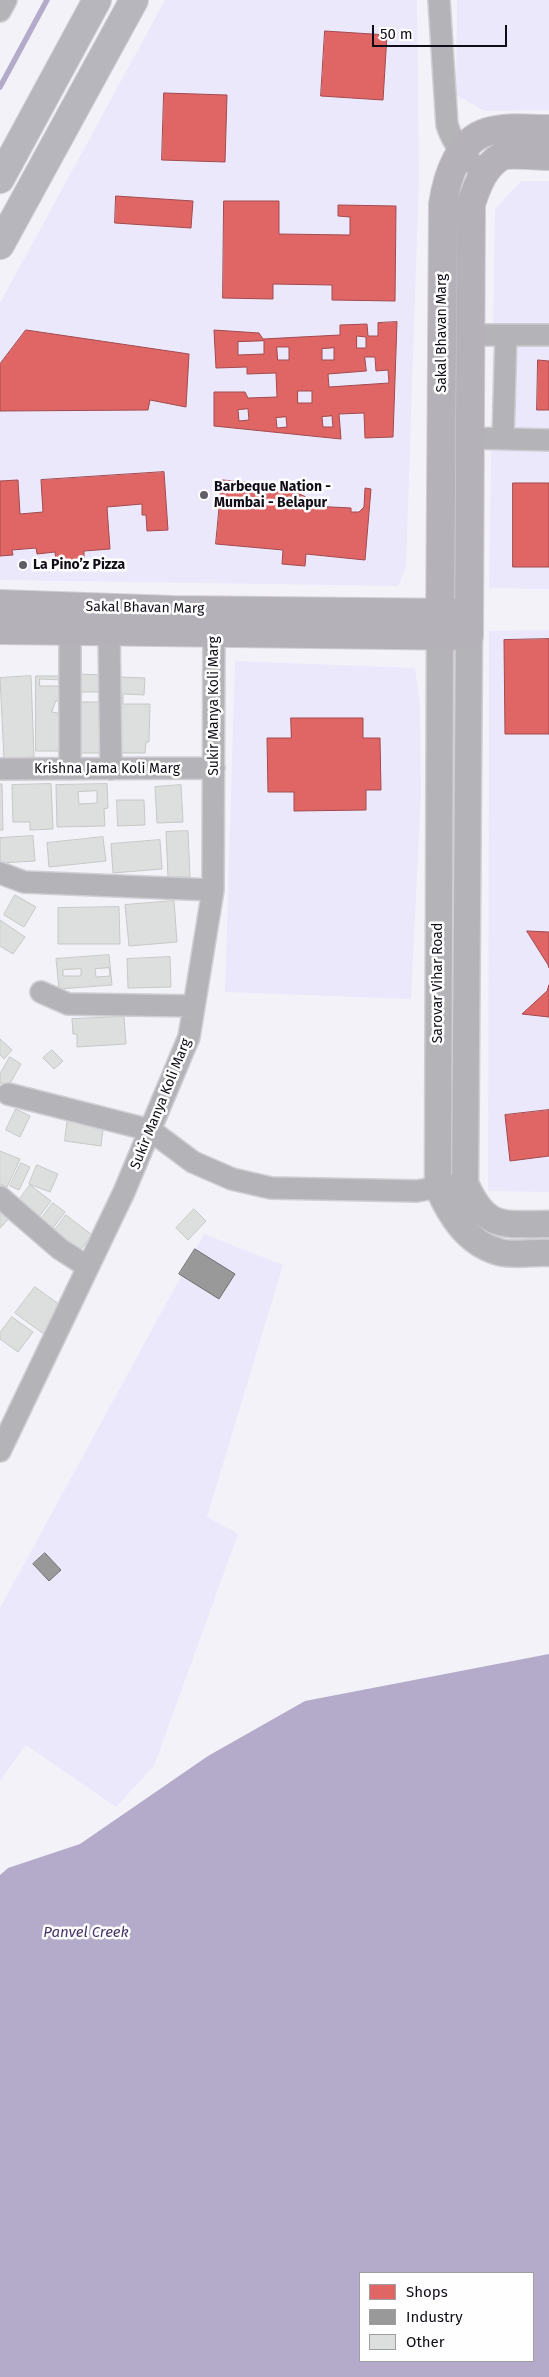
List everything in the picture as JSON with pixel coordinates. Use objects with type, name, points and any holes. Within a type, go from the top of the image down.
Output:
[{"type":"main road","points":[[0,179],[98,0]]},
{"type":"main road","points":[[0,246],[134,0]]},
{"type":"main road","name":"Sakal Bhavan Marg","points":[[440,624],[443,204],[446,185],[460,153],[470,142],[486,132],[503,129],[549,130]]},
{"type":"main road","name":"Sakal Bhavan Marg","points":[[0,630],[109,632],[214,621],[469,625],[471,204],[478,182],[503,156],[549,156]]},
{"type":"main road","name":"Sakal Bhavan Marg","points":[[0,604],[173,610],[214,621]]},
{"type":"street","points":[[0,11],[6,0]]},
{"type":"street","points":[[439,0],[446,125],[460,153],[484,174]]},
{"type":"street","points":[[470,335],[549,335]]},
{"type":"street","points":[[503,439],[506,335]]},
{"type":"street","points":[[470,438],[549,440]]},
{"type":"street","name":"Sukir Manya Koli Marg","points":[[0,1450],[124,1192],[189,1037],[213,890],[214,621]]},
{"type":"street","name":"Sarovar Vihar Road","points":[[440,624],[438,1187],[449,1214],[472,1239],[499,1252],[549,1253]]},
{"type":"street","name":"Sarovar Vihar Road","points":[[465,1183],[469,625]]},
{"type":"street","points":[[73,631],[73,769]]},
{"type":"street","points":[[109,632],[111,769]]},
{"type":"street","name":"Krishna Jama Koli Marg","points":[[0,769],[214,768]]},
{"type":"street","points":[[0,873],[24,882],[213,890]]},
{"type":"street","points":[[41,992],[68,1004],[194,1006]]},
{"type":"street","points":[[8,1094],[150,1130],[193,1162],[232,1179],[271,1188],[418,1191],[465,1183],[472,1198],[488,1217],[500,1224],[549,1224]]},
{"type":"street","points":[[0,1197],[60,1250],[88,1267]]},
{"type":"shaded area","points":[[165,0],[417,0],[419,177],[406,567],[398,586],[0,580],[0,303]]},
{"type":"shaded area","points":[[457,0],[549,0],[549,110],[485,111],[456,95]]},
{"type":"shaded area","points":[[521,181],[549,181],[549,589],[489,588],[495,209]]},
{"type":"shaded area","points":[[549,630],[549,1192],[488,1191],[489,631]]},
{"type":"shaded area","points":[[235,661],[415,668],[420,704],[421,794],[411,999],[225,992]]},
{"type":"shaded area","points":[[204,1234],[283,1265],[207,1517],[238,1534],[154,1766],[116,1807],[26,1745],[0,1781],[0,1608]]},
{"type":"water","name":"Panvel Creek","points":[[549,1654],[549,2377],[0,2377],[0,1875],[8,1868],[80,1844],[208,1756],[305,1701]]},
{"type":"building: Shops","points":[[325,31],[387,35],[383,100],[321,96]]},
{"type":"building: Shops","points":[[164,93],[227,95],[225,162],[162,160]]},
{"type":"building: Shops","points":[[116,196],[193,201],[191,228],[115,223]]},
{"type":"building: Shops","points":[[224,201],[279,201],[279,234],[350,235],[350,217],[338,216],[338,205],[396,206],[395,301],[332,300],[332,285],[273,284],[273,299],[223,298]]},
{"type":"building: Shops","points":[[397,322],[393,437],[365,438],[364,413],[339,414],[341,439],[214,426],[214,392],[245,392],[248,398],[277,397],[276,373],[247,374],[247,367],[216,368],[214,330],[259,333],[263,339],[340,335],[340,325],[367,324],[368,336],[378,336],[378,323]],"holes":[[[357,336],[366,337],[366,348],[357,348]],[[264,341],[264,354],[238,355],[238,342]],[[277,347],[289,347],[289,360],[278,360]],[[334,348],[334,360],[322,360],[322,349]],[[365,357],[375,357],[376,371],[388,370],[389,383],[329,387],[328,374],[366,371]],[[298,391],[312,391],[312,403],[298,403]],[[248,409],[249,420],[239,421],[238,410]],[[332,416],[333,427],[323,427],[322,417]],[[286,417],[287,427],[277,428],[276,418]]]},
{"type":"building: Shops","points":[[26,330],[189,354],[186,407],[150,400],[148,410],[0,411],[0,364]]},
{"type":"building: Shops","points":[[538,360],[549,361],[549,410],[537,410]]},
{"type":"building: Shops","points":[[164,472],[168,530],[147,531],[146,515],[142,515],[142,504],[107,507],[110,549],[84,551],[84,559],[56,561],[55,552],[37,554],[36,548],[12,550],[13,555],[0,556],[0,481],[18,480],[20,514],[43,512],[41,480]]},
{"type":"building: Shops","points":[[222,480],[280,485],[306,497],[312,506],[351,508],[351,512],[359,512],[364,507],[365,488],[371,489],[365,560],[306,554],[305,566],[282,564],[283,550],[216,544]]},
{"type":"building: Shops","points":[[513,483],[549,483],[549,567],[513,567]]},
{"type":"building: Shops","points":[[549,639],[549,734],[505,734],[504,640]]},
{"type":"building: Shops","points":[[291,718],[363,718],[363,738],[380,738],[381,790],[366,790],[366,810],[294,811],[294,792],[268,792],[267,738],[291,738]]},
{"type":"building: Shops","points":[[527,931],[549,932],[549,968],[548,965]]},
{"type":"building: Shops","points":[[549,985],[549,1017],[522,1014],[547,991]]},
{"type":"building: Shops","points":[[549,1110],[549,1156],[510,1161],[505,1115]]},
{"type":"building: Industry","points":[[195,1249],[235,1274],[219,1299],[179,1274]]},
{"type":"building: Industry","points":[[45,1553],[61,1570],[49,1581],[33,1564]]},
{"type":"building: Other","points":[[78,674],[103,675],[101,753],[77,753]],"holes":[[[81,692],[99,692],[99,702],[81,702]]]},
{"type":"building: Other","points":[[31,676],[34,757],[4,759],[0,678]]},
{"type":"building: Other","points":[[36,676],[64,676],[65,751],[36,751]],"holes":[[[40,679],[62,680],[61,686],[40,686]],[[56,701],[63,701],[62,714],[52,712]]]},
{"type":"building: Other","points":[[118,677],[145,678],[144,695],[123,694],[123,704],[150,704],[149,742],[146,742],[145,753],[117,753]]},
{"type":"building: Other","points":[[0,784],[2,784],[3,830],[0,830]]},
{"type":"building: Other","points":[[51,784],[53,829],[30,830],[30,822],[13,822],[12,785]]},
{"type":"building: Other","points":[[107,784],[108,808],[104,809],[105,826],[57,827],[56,785]],"holes":[[[97,791],[97,803],[79,804],[78,792]]]},
{"type":"building: Other","points":[[181,785],[183,822],[157,823],[155,787]]},
{"type":"building: Other","points":[[117,800],[144,800],[145,825],[118,826]]},
{"type":"building: Other","points":[[188,831],[190,877],[168,877],[166,832]]},
{"type":"building: Other","points":[[33,836],[35,861],[0,863],[0,838]]},
{"type":"building: Other","points":[[103,837],[106,861],[49,867],[47,843]]},
{"type":"building: Other","points":[[160,840],[162,869],[113,873],[111,844]]},
{"type":"building: Other","points":[[15,895],[36,907],[24,927],[4,915]]},
{"type":"building: Other","points":[[174,901],[177,942],[129,946],[125,905]]},
{"type":"building: Other","points":[[119,907],[120,944],[58,944],[58,908]]},
{"type":"building: Other","points":[[0,920],[25,937],[13,954],[0,946]]},
{"type":"building: Other","points":[[109,955],[112,985],[59,989],[56,959]],"holes":[[[109,968],[110,976],[96,977],[95,969]],[[81,969],[81,976],[63,976],[63,970]]]},
{"type":"building: Other","points":[[170,957],[171,987],[128,988],[127,959]]},
{"type":"building: Other","points":[[124,1017],[126,1044],[77,1047],[77,1034],[73,1034],[72,1019]]},
{"type":"building: Other","points":[[0,1039],[12,1050],[4,1059],[0,1055]]},
{"type":"building: Other","points":[[52,1050],[63,1061],[54,1069],[43,1058]]},
{"type":"building: Other","points":[[10,1057],[21,1064],[8,1087],[0,1083],[0,1074]]},
{"type":"building: Other","points":[[16,1109],[30,1116],[20,1137],[6,1130]]},
{"type":"building: Other","points":[[68,1116],[104,1121],[101,1146],[65,1141]]},
{"type":"building: Other","points":[[0,1151],[20,1159],[7,1187],[0,1184]]},
{"type":"building: Other","points":[[21,1163],[30,1167],[19,1190],[10,1186]]},
{"type":"building: Other","points":[[37,1165],[58,1174],[50,1192],[29,1184]]},
{"type":"building: Other","points":[[30,1185],[51,1201],[35,1222],[14,1207]]},
{"type":"building: Other","points":[[0,1203],[12,1215],[0,1228]]},
{"type":"building: Other","points":[[53,1203],[65,1212],[50,1232],[38,1223]]},
{"type":"building: Other","points":[[194,1209],[206,1221],[188,1240],[176,1228]]},
{"type":"building: Other","points":[[66,1215],[92,1235],[78,1253],[52,1234]]},
{"type":"building: Other","points":[[35,1287],[67,1310],[48,1337],[15,1313]]},
{"type":"building: Other","points":[[12,1317],[33,1332],[18,1352],[0,1339],[0,1333]]},
{"type":"waterway","points":[[0,87],[47,0]]},
{"type":"place","name":"Barbeque Nation - Mumbai - Belapur","points":[[204,495]]},
{"type":"place","name":"La Pino’z Pizza","points":[[23,565]]}]
